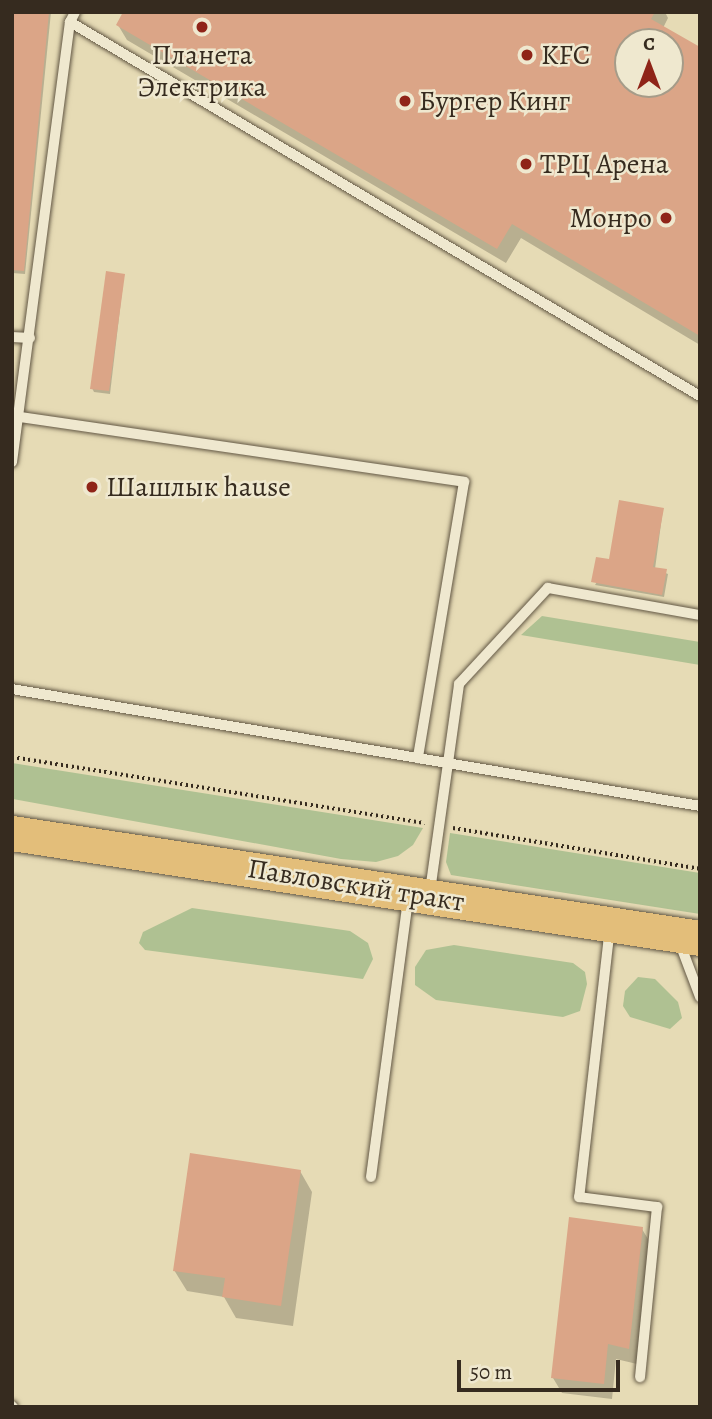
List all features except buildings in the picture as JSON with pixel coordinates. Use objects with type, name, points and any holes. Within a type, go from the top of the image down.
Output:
[{"type":"main road","name":"Павловский тракт","points":[[12,833],[688,937]]},
{"type":"lane","points":[[12,462],[73,17],[700,396]]},
{"type":"lane","points":[[12,337],[30,338]]},
{"type":"lane","points":[[20,417],[464,482],[418,758]]},
{"type":"lane","points":[[371,1177],[419,894],[437,825],[459,684],[548,588],[700,615]]},
{"type":"lane","points":[[12,689],[700,806]]},
{"type":"lane","points":[[610,924],[579,1197],[657,1208],[640,1377]]},
{"type":"lane","points":[[688,937],[700,997]]},
{"type":"path","points":[[12,757],[700,869]]},
{"type":"green space","points":[[542,616],[700,642],[700,665],[521,635]]},
{"type":"green space","points":[[12,763],[423,828],[413,845],[398,856],[376,862],[341,859],[13,799]]},
{"type":"green space","points":[[450,833],[700,873],[700,914],[451,875],[446,862]]},
{"type":"green space","points":[[192,908],[350,931],[368,943],[373,959],[363,979],[145,950],[139,943],[143,932]]},
{"type":"green space","points":[[454,945],[573,963],[585,972],[587,984],[580,1011],[563,1017],[436,1000],[415,985],[415,967],[426,950]]},
{"type":"green space","points":[[638,977],[655,979],[678,1002],[682,1018],[670,1029],[630,1017],[623,1006],[625,991]]},
{"type":"place","name":"Планета Электрика","points":[[202,27]]},
{"type":"place","name":"KFC","points":[[527,55]]},
{"type":"place","name":"Бургер Кинг","points":[[405,101]]},
{"type":"place","name":"ТРЦ Арена","points":[[526,164]]},
{"type":"place","name":"Монро","points":[[666,218]]},
{"type":"place","name":"Шашлык hause","points":[[92,487]]}]
